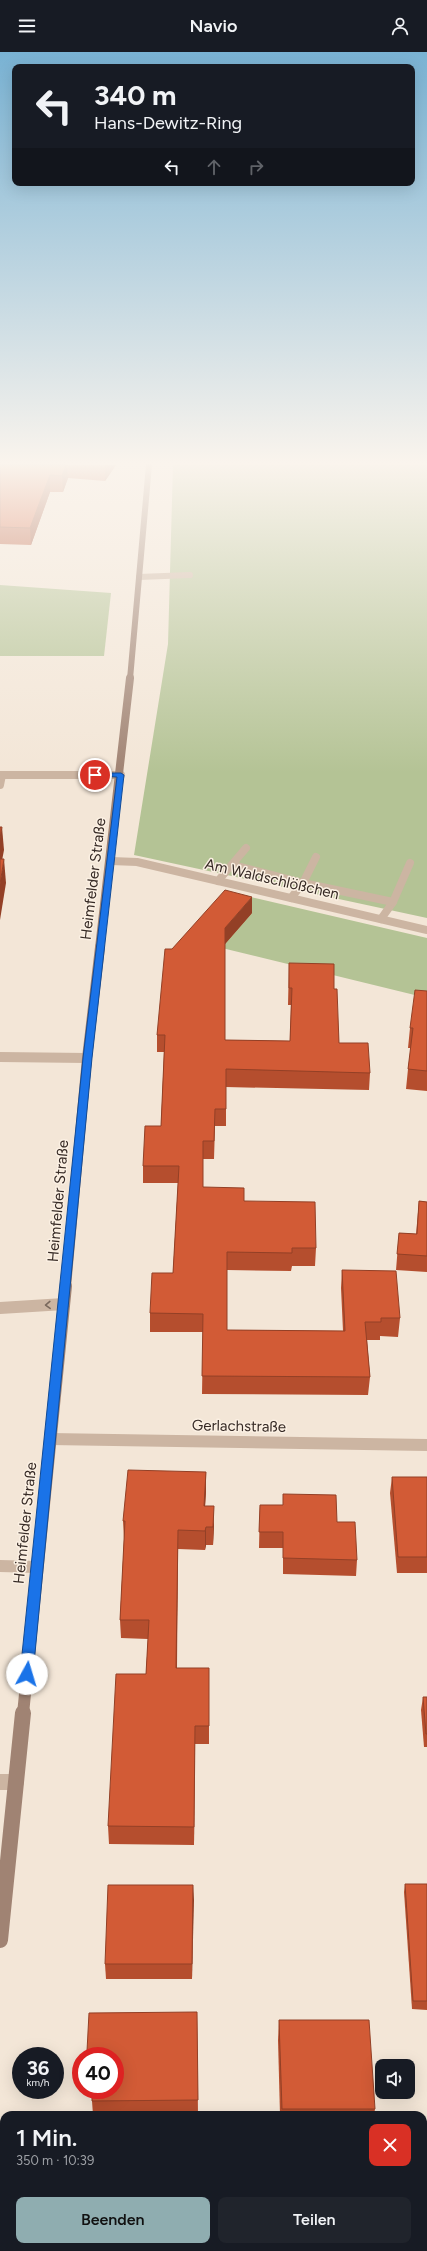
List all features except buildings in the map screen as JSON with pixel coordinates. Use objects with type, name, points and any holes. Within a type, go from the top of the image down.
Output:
[{"type":"street","name":"Heimfelder Straße","points":[[0,1940],[64,1304],[87,1058],[121,775],[140,568]]},
{"type":"street","points":[[139,576],[190,575]]},
{"type":"street","points":[[0,785],[1,775],[121,775]]},
{"type":"street","points":[[218,881],[246,848]]},
{"type":"street","points":[[291,898],[303,883],[316,857]]},
{"type":"street","name":"Am Waldschlößchen","points":[[111,861],[137,862],[427,930]]},
{"type":"street","points":[[381,919],[393,902],[410,863]]},
{"type":"street","points":[[233,865],[303,883],[393,902]]},
{"type":"street","points":[[0,1057],[87,1058]]},
{"type":"street","points":[[0,1308],[64,1304]]},
{"type":"street","name":"Gerlachstraße","points":[[50,1439],[427,1445]]},
{"type":"street","points":[[0,1566],[37,1567]]},
{"type":"street","points":[[0,1782],[16,1782]]},
{"type":"green space","points":[[170,568],[427,568],[427,918],[134,855],[168,644]]},
{"type":"green space","points":[[0,585],[111,593],[104,656],[0,656]]},
{"type":"green space","points":[[233,893],[427,938],[427,998],[193,941]]},
{"type":"route","points":[[27,1674],[71,1237],[87,1058],[121,775],[95,775]]}]
